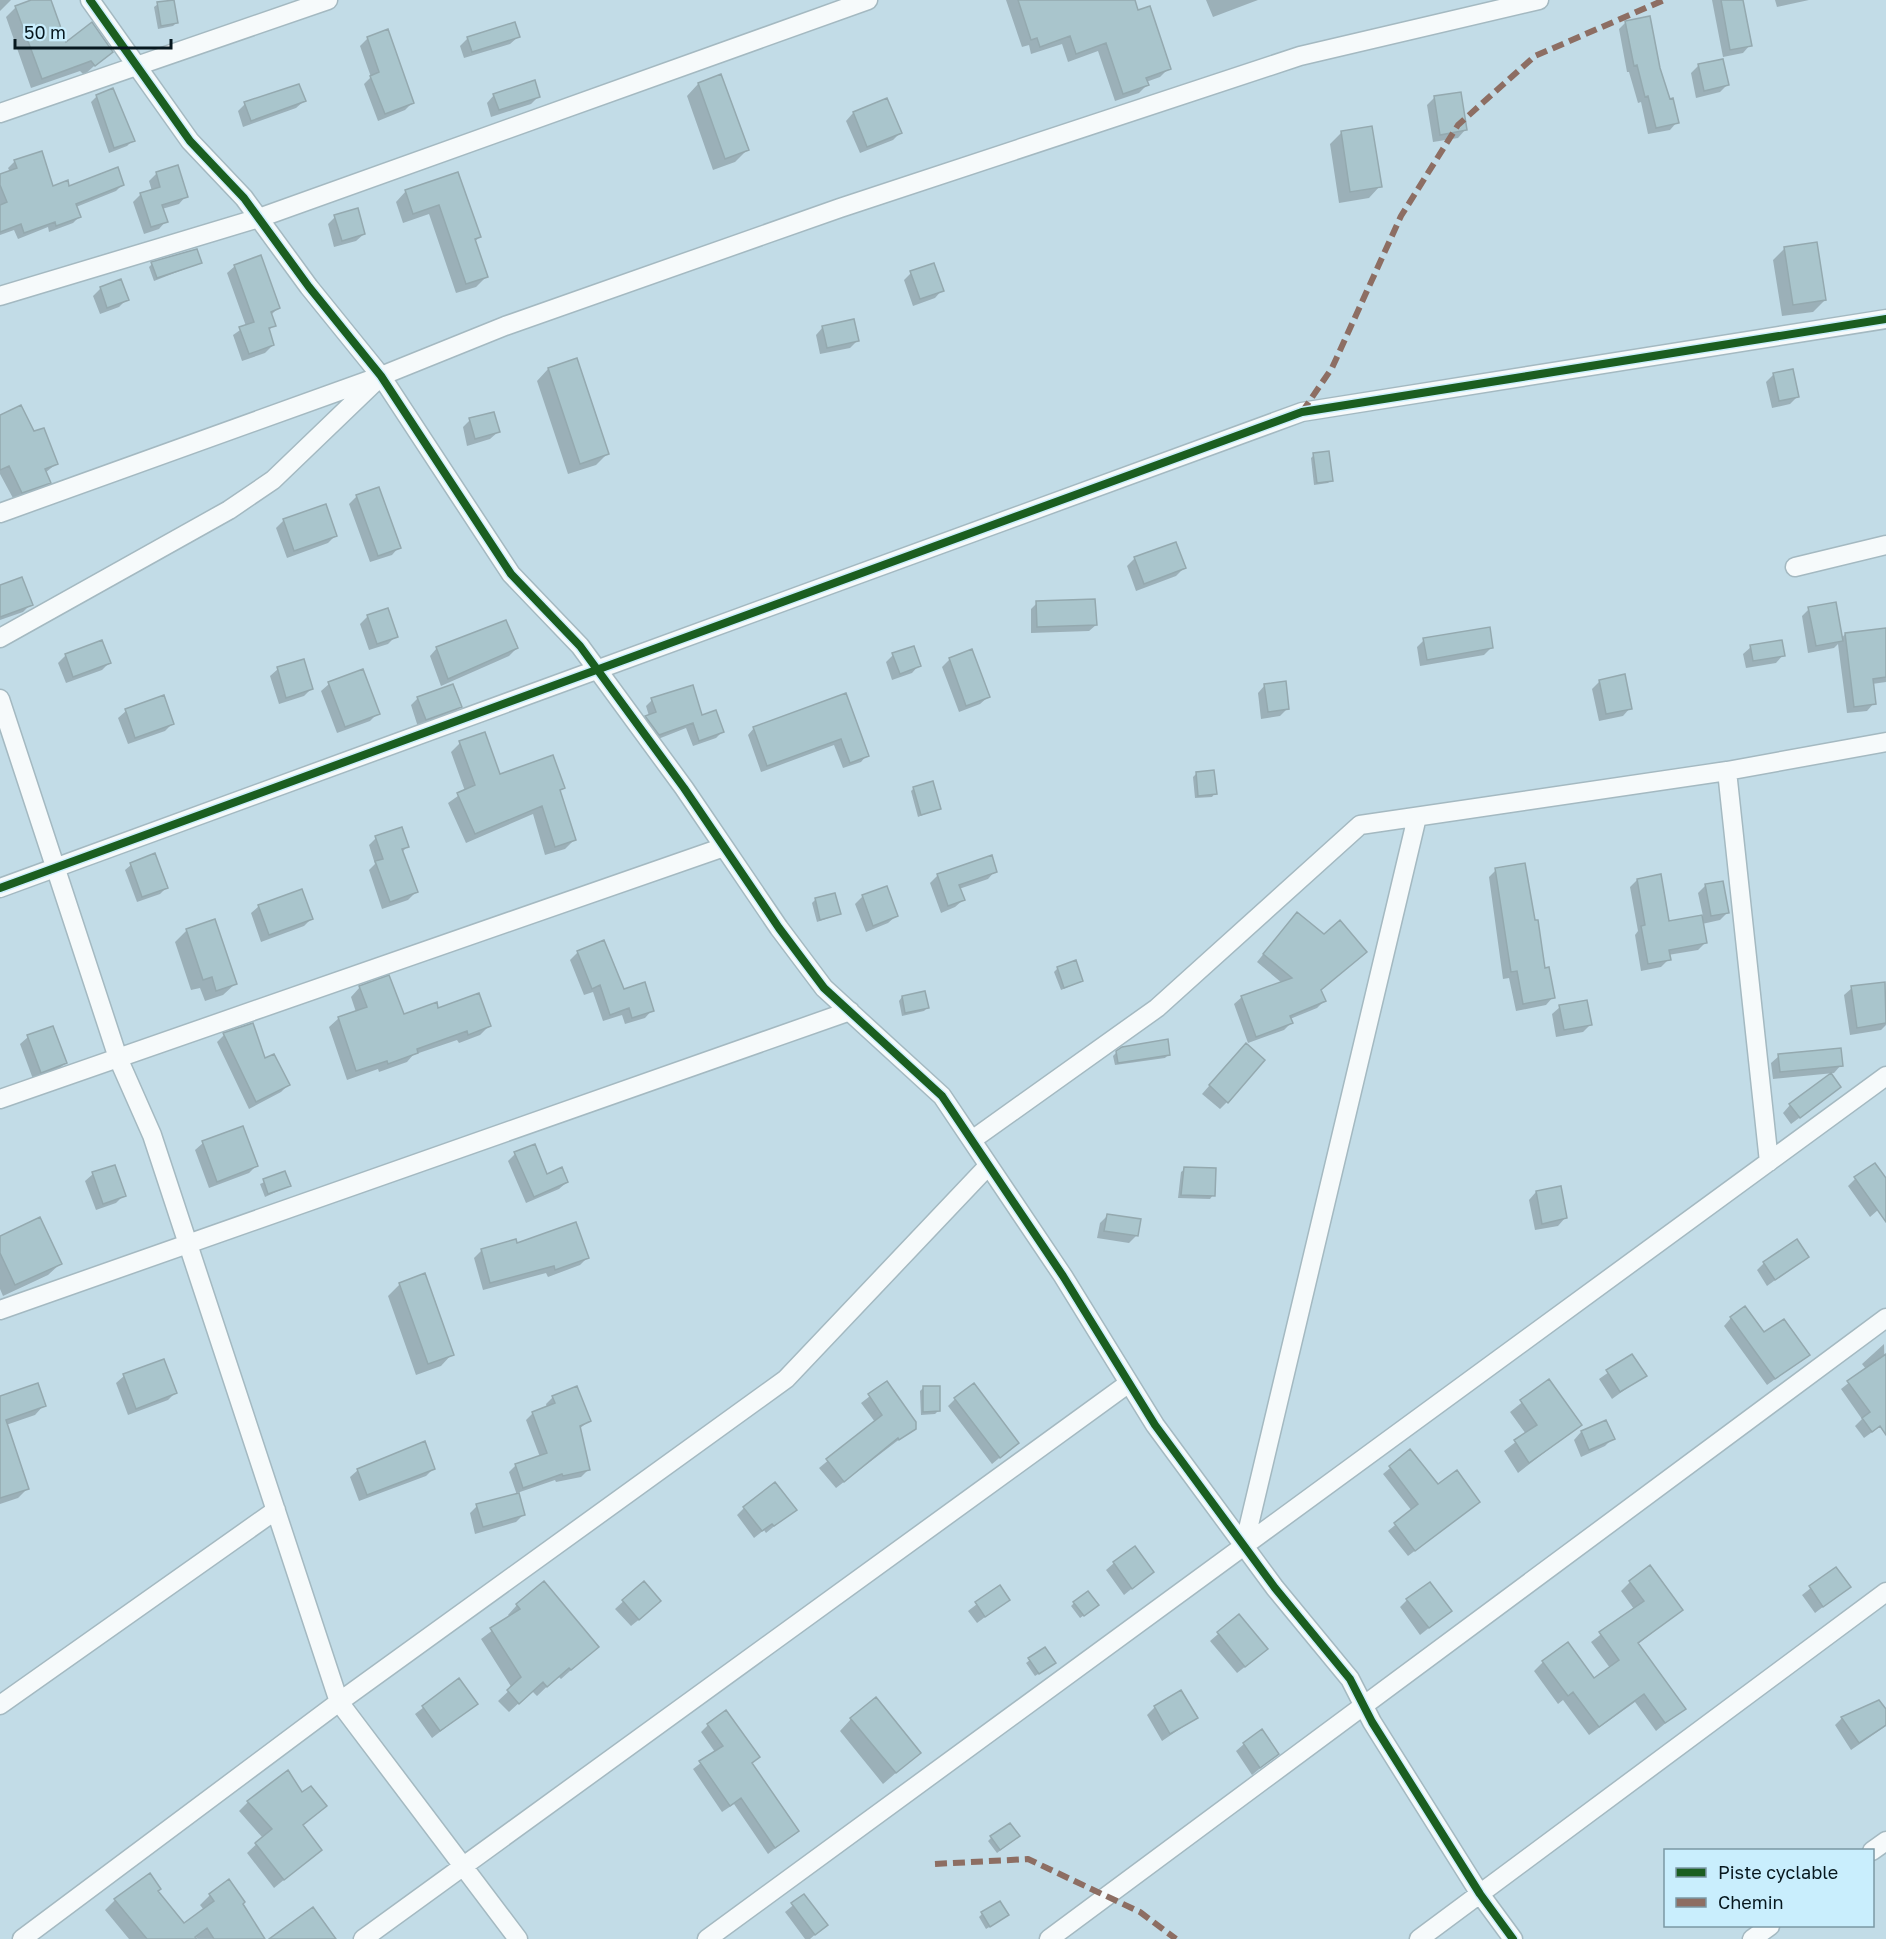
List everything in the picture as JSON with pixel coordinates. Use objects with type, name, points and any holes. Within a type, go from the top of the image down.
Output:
[{"type":"street","points":[[90,0],[190,141],[244,198],[309,287],[381,376],[511,574],[580,646],[824,988],[942,1096],[1064,1276],[1155,1425],[1244,1546],[1350,1679],[1364,1706],[1480,1894],[1513,1939]]},
{"type":"street","points":[[0,113],[328,0]]},
{"type":"street","points":[[0,296],[259,218],[868,0]]},
{"type":"street","points":[[0,513],[381,376],[506,326],[840,208],[1289,60],[1539,0]]},
{"type":"street","points":[[0,888],[57,870],[596,668],[1302,412],[1886,319]]},
{"type":"street","points":[[0,638],[229,510],[273,480],[381,376]]},
{"type":"street","points":[[1795,567],[1886,545]]},
{"type":"street","points":[[0,699],[118,1058],[152,1134],[339,1702],[518,1939]]},
{"type":"street","points":[[972,1140],[1157,1008],[1360,825],[1727,771],[1886,742]]},
{"type":"street","points":[[1727,771],[1768,1162]]},
{"type":"street","points":[[1244,1546],[1417,817]]},
{"type":"street","points":[[0,1099],[724,847]]},
{"type":"street","points":[[0,1310],[850,1011]]},
{"type":"street","points":[[707,1939],[1886,1076]]},
{"type":"street","points":[[22,1939],[339,1702],[786,1379],[988,1166]]},
{"type":"street","points":[[1049,1939],[1886,1318]]},
{"type":"street","points":[[363,1939],[1129,1383]]},
{"type":"street","points":[[0,1705],[276,1509]]},
{"type":"street","points":[[1419,1939],[1886,1592]]},
{"type":"street","points":[[1752,1939],[1769,1927]]},
{"type":"building","points":[[31,0],[51,0],[66,42],[92,22],[113,52],[95,66],[91,61],[42,79],[15,6]]},
{"type":"building","points":[[174,0],[178,23],[161,26],[157,2]]},
{"type":"building","points":[[1018,0],[1135,0],[1138,10],[1150,6],[1171,69],[1146,78],[1149,85],[1123,94],[1106,43],[1076,54],[1070,36],[1040,47],[1037,38],[1031,40]]},
{"type":"building","points":[[1721,0],[1743,0],[1752,46],[1730,50]]},
{"type":"building","points":[[1650,16],[1660,68],[1670,99],[1673,98],[1679,123],[1656,128],[1637,65],[1634,66],[1625,21]]},
{"type":"building","points":[[515,22],[520,37],[472,52],[467,37]]},
{"type":"building","points":[[388,29],[414,103],[385,114],[370,76],[379,72],[367,37]]},
{"type":"building","points":[[1723,59],[1729,85],[1704,91],[1698,64]]},
{"type":"building","points":[[721,74],[749,150],[725,159],[698,83]]},
{"type":"building","points":[[535,80],[540,97],[499,110],[493,94]]},
{"type":"building","points":[[299,84],[306,101],[251,121],[244,102]]},
{"type":"building","points":[[113,88],[135,141],[114,148],[96,95]]},
{"type":"building","points":[[1461,92],[1467,130],[1440,135],[1434,96]]},
{"type":"building","points":[[887,98],[902,133],[867,147],[853,112]]},
{"type":"building","points":[[1372,126],[1382,187],[1350,192],[1341,131]]},
{"type":"building","points":[[42,151],[53,186],[68,180],[69,186],[118,167],[124,185],[76,204],[81,217],[56,226],[55,222],[24,233],[21,224],[0,232],[0,205],[7,202],[0,185],[0,174],[17,168],[14,160]]},
{"type":"building","points":[[178,165],[188,197],[162,205],[168,222],[151,227],[140,193],[160,187],[156,172]]},
{"type":"building","points":[[458,172],[481,237],[475,239],[488,277],[466,284],[439,205],[413,214],[405,190]]},
{"type":"building","points":[[358,208],[365,234],[342,241],[334,215]]},
{"type":"building","points":[[1817,242],[1826,300],[1793,305],[1784,247]]},
{"type":"building","points":[[197,249],[202,263],[157,278],[151,262]]},
{"type":"building","points":[[261,255],[280,308],[271,312],[276,326],[269,328],[274,345],[249,354],[239,327],[254,322],[234,265]]},
{"type":"building","points":[[934,263],[944,291],[920,299],[910,271]]},
{"type":"building","points":[[121,279],[129,300],[107,308],[100,287]]},
{"type":"building","points":[[854,319],[859,341],[827,348],[822,326]]},
{"type":"building","points":[[577,358],[609,454],[580,464],[548,368]]},
{"type":"building","points":[[1793,369],[1799,397],[1779,401],[1773,373]]},
{"type":"building","points":[[21,405],[34,431],[44,428],[58,464],[45,469],[51,483],[22,493],[9,466],[0,470],[0,415]]},
{"type":"building","points":[[494,412],[500,432],[475,439],[469,418]]},
{"type":"building","points":[[1329,451],[1333,481],[1317,483],[1313,453]]},
{"type":"building","points":[[379,487],[401,548],[378,556],[356,495]]},
{"type":"building","points":[[326,504],[337,536],[294,551],[283,519]]},
{"type":"building","points":[[1176,542],[1186,568],[1144,584],[1134,557]]},
{"type":"building","points":[[22,577],[33,605],[0,617],[0,585]]},
{"type":"building","points":[[1095,599],[1097,625],[1037,627],[1036,601]]},
{"type":"building","points":[[1836,602],[1843,641],[1816,646],[1808,607]]},
{"type":"building","points":[[388,608],[398,637],[377,644],[367,615]]},
{"type":"building","points":[[506,620],[518,648],[448,679],[436,647]]},
{"type":"building","points":[[1490,627],[1493,648],[1427,660],[1423,638]]},
{"type":"building","points":[[1886,628],[1886,677],[1873,679],[1876,704],[1854,707],[1845,633]]},
{"type":"building","points":[[102,640],[111,663],[73,677],[65,654]]},
{"type":"building","points":[[1782,640],[1785,656],[1753,661],[1750,645]]},
{"type":"building","points":[[914,646],[921,666],[900,674],[892,653]]},
{"type":"building","points":[[972,649],[990,697],[966,706],[949,658]]},
{"type":"building","points":[[304,659],[313,689],[286,698],[277,667]]},
{"type":"building","points":[[363,669],[380,714],[345,727],[328,682]]},
{"type":"building","points":[[1625,674],[1632,709],[1606,714],[1599,680]]},
{"type":"building","points":[[1286,681],[1289,709],[1268,712],[1264,684]]},
{"type":"building","points":[[453,684],[462,707],[426,720],[417,697]]},
{"type":"building","points":[[693,685],[702,715],[716,710],[724,732],[699,741],[693,723],[659,735],[645,716],[656,712],[651,698]]},
{"type":"building","points":[[846,693],[869,756],[850,763],[841,739],[767,766],[753,727]]},
{"type":"building","points":[[164,695],[174,724],[135,738],[125,709]]},
{"type":"building","points":[[485,732],[500,774],[553,755],[565,788],[560,790],[576,840],[555,847],[542,806],[475,834],[457,793],[475,785],[459,741]]},
{"type":"building","points":[[1214,770],[1217,794],[1198,796],[1196,772]]},
{"type":"building","points":[[933,781],[941,809],[921,815],[913,787]]},
{"type":"building","points":[[402,827],[409,847],[402,849],[418,892],[390,902],[375,861],[383,859],[375,836]]},
{"type":"building","points":[[155,853],[168,888],[142,897],[130,863]]},
{"type":"building","points":[[992,855],[997,872],[959,885],[965,900],[948,906],[937,874]]},
{"type":"building","points":[[1525,863],[1535,920],[1538,920],[1545,968],[1549,967],[1555,998],[1523,1004],[1517,971],[1511,972],[1495,868]]},
{"type":"building","points":[[1661,874],[1669,921],[1702,915],[1707,943],[1669,950],[1671,960],[1648,964],[1641,926],[1645,925],[1637,879]]},
{"type":"building","points":[[1723,881],[1729,913],[1711,916],[1705,884]]},
{"type":"building","points":[[887,886],[898,916],[873,926],[862,895]]},
{"type":"building","points":[[302,889],[313,919],[269,935],[258,905]]},
{"type":"building","points":[[835,893],[841,914],[820,920],[815,898]]},
{"type":"building","points":[[1297,912],[1324,934],[1340,920],[1367,952],[1321,990],[1326,1001],[1290,1016],[1293,1023],[1256,1037],[1241,996],[1292,978],[1263,954]]},
{"type":"building","points":[[215,919],[237,984],[216,991],[212,977],[203,980],[186,929]]},
{"type":"building","points":[[604,940],[624,989],[645,982],[654,1011],[632,1018],[629,1008],[610,1015],[600,985],[592,989],[577,951]]},
{"type":"building","points":[[1076,960],[1083,981],[1064,988],[1057,967]]},
{"type":"building","points":[[389,975],[404,1014],[437,1002],[438,1008],[479,993],[491,1026],[468,1035],[467,1031],[417,1049],[418,1053],[388,1064],[387,1061],[356,1071],[338,1017],[367,1007],[359,986]]},
{"type":"building","points":[[1885,982],[1886,1023],[1857,1028],[1851,986]]},
{"type":"building","points":[[925,991],[929,1008],[905,1013],[902,996]]},
{"type":"building","points":[[1587,1000],[1592,1025],[1564,1030],[1559,1005]]},
{"type":"building","points":[[253,1023],[265,1058],[274,1054],[290,1085],[256,1102],[223,1033]]},
{"type":"building","points":[[53,1026],[67,1063],[41,1073],[27,1035]]},
{"type":"building","points":[[1168,1039],[1170,1055],[1118,1063],[1116,1051],[1122,1047]]},
{"type":"building","points":[[1246,1043],[1265,1060],[1228,1103],[1209,1085]]},
{"type":"building","points":[[1841,1048],[1843,1066],[1780,1072],[1778,1054]]},
{"type":"building","points":[[1831,1073],[1841,1087],[1800,1118],[1789,1104]]},
{"type":"building","points":[[243,1126],[258,1166],[217,1182],[202,1141]]},
{"type":"building","points":[[535,1144],[547,1174],[562,1167],[568,1182],[534,1197],[514,1152]]},
{"type":"building","points":[[1875,1163],[1886,1178],[1886,1222],[1854,1177]]},
{"type":"building","points":[[115,1165],[126,1196],[103,1204],[92,1172]]},
{"type":"building","points":[[1184,1167],[1216,1168],[1215,1196],[1181,1195]]},
{"type":"building","points":[[285,1171],[291,1186],[268,1194],[263,1179]]},
{"type":"building","points":[[1561,1186],[1567,1218],[1542,1224],[1536,1191]]},
{"type":"building","points":[[1107,1214],[1141,1219],[1138,1236],[1104,1231]]},
{"type":"building","points":[[40,1217],[62,1264],[15,1285],[0,1253],[0,1236]]},
{"type":"building","points":[[576,1222],[589,1258],[555,1270],[554,1266],[490,1283],[481,1249],[516,1239],[517,1243]]},
{"type":"building","points":[[1797,1239],[1809,1257],[1775,1280],[1763,1262]]},
{"type":"building","points":[[425,1273],[454,1355],[428,1364],[399,1283]]},
{"type":"building","points":[[1745,1306],[1764,1332],[1784,1319],[1810,1355],[1775,1379],[1730,1317]]},
{"type":"building","points":[[1632,1354],[1647,1376],[1620,1392],[1606,1370]]},
{"type":"building","points":[[1886,1354],[1886,1435],[1880,1426],[1872,1432],[1862,1418],[1870,1412],[1847,1381]]},
{"type":"building","points":[[164,1359],[177,1393],[136,1409],[123,1374]]},
{"type":"building","points":[[1549,1379],[1582,1425],[1529,1463],[1514,1440],[1537,1425],[1520,1400]]},
{"type":"building","points":[[887,1381],[916,1422],[916,1429],[899,1440],[898,1438],[844,1482],[826,1459],[882,1415],[868,1394]]},
{"type":"building","points":[[38,1383],[46,1406],[6,1420],[29,1489],[0,1498],[0,1396]]},
{"type":"building","points":[[974,1383],[1019,1443],[1000,1458],[954,1398]]},
{"type":"building","points":[[577,1386],[591,1421],[580,1426],[590,1470],[563,1476],[562,1474],[523,1488],[515,1464],[547,1453],[532,1412],[555,1403],[552,1396]]},
{"type":"building","points":[[923,1386],[940,1386],[940,1411],[923,1412]]},
{"type":"building","points":[[1606,1420],[1615,1439],[1589,1450],[1581,1431]]},
{"type":"building","points":[[425,1441],[435,1469],[367,1495],[357,1469]]},
{"type":"building","points":[[1410,1449],[1438,1484],[1457,1470],[1480,1502],[1415,1551],[1394,1523],[1418,1504],[1389,1466]]},
{"type":"building","points":[[775,1482],[797,1510],[774,1526],[772,1524],[762,1531],[743,1507]]},
{"type":"building","points":[[519,1493],[525,1515],[483,1527],[476,1504]]},
{"type":"building","points":[[1135,1546],[1154,1572],[1132,1589],[1113,1562]]},
{"type":"building","points":[[1650,1565],[1683,1610],[1638,1643],[1686,1709],[1665,1723],[1644,1694],[1599,1727],[1573,1692],[1568,1696],[1542,1661],[1568,1642],[1594,1678],[1619,1660],[1599,1632],[1644,1601],[1629,1581]]},
{"type":"building","points":[[1836,1567],[1851,1587],[1823,1607],[1809,1586]]},
{"type":"building","points":[[544,1581],[599,1647],[547,1687],[543,1682],[519,1704],[507,1690],[521,1677],[490,1628],[520,1609],[516,1604]]},
{"type":"building","points":[[644,1581],[661,1601],[639,1620],[622,1600]]},
{"type":"building","points":[[1430,1582],[1452,1611],[1429,1628],[1406,1599]]},
{"type":"building","points":[[1000,1585],[1010,1600],[985,1617],[975,1602]]},
{"type":"building","points":[[1088,1591],[1099,1605],[1084,1616],[1073,1602]]},
{"type":"building","points":[[1239,1614],[1268,1649],[1245,1667],[1217,1632]]},
{"type":"building","points":[[1045,1647],[1056,1663],[1039,1674],[1028,1658]]},
{"type":"building","points":[[459,1678],[478,1704],[440,1731],[422,1706]]},
{"type":"building","points":[[1181,1690],[1198,1718],[1170,1734],[1154,1706]]},
{"type":"building","points":[[876,1697],[921,1753],[896,1773],[850,1718]]},
{"type":"building","points":[[1879,1700],[1886,1709],[1886,1725],[1859,1743],[1841,1717]]},
{"type":"building","points":[[726,1710],[760,1757],[752,1763],[799,1831],[775,1848],[741,1798],[730,1806],[699,1761],[723,1746],[707,1724]]},
{"type":"building","points":[[1262,1729],[1279,1754],[1260,1768],[1243,1743]]},
{"type":"building","points":[[288,1770],[302,1792],[311,1786],[327,1806],[303,1825],[322,1850],[284,1880],[255,1843],[272,1829],[247,1801]]},
{"type":"building","points":[[1010,1823],[1020,1836],[1000,1850],[990,1836]]},
{"type":"building","points":[[150,1873],[161,1889],[158,1891],[184,1923],[214,1901],[209,1894],[229,1879],[245,1902],[243,1904],[265,1939],[214,1939],[207,1928],[195,1937],[197,1939],[147,1939],[114,1899]]},
{"type":"building","points":[[804,1894],[828,1925],[815,1935],[791,1903]]},
{"type":"building","points":[[1000,1901],[1009,1915],[990,1927],[981,1912]]},
{"type":"building","points":[[313,1907],[336,1939],[269,1939]]},
{"type":"marked path","points":[[1302,412],[1332,368],[1401,216],[1458,125],[1535,56],[1664,0]]},
{"type":"marked path","points":[[935,1864],[1028,1859],[1140,1912],[1176,1939]]},
{"type":"cycle path","points":[[90,0],[190,141],[244,198],[309,287],[381,376],[511,574],[580,646],[684,788],[779,928],[824,988],[942,1096],[1063,1276],[1155,1425],[1275,1588],[1350,1679],[1372,1722],[1480,1894],[1513,1939]]},
{"type":"cycle path","points":[[0,888],[1302,412],[1886,319]]}]
